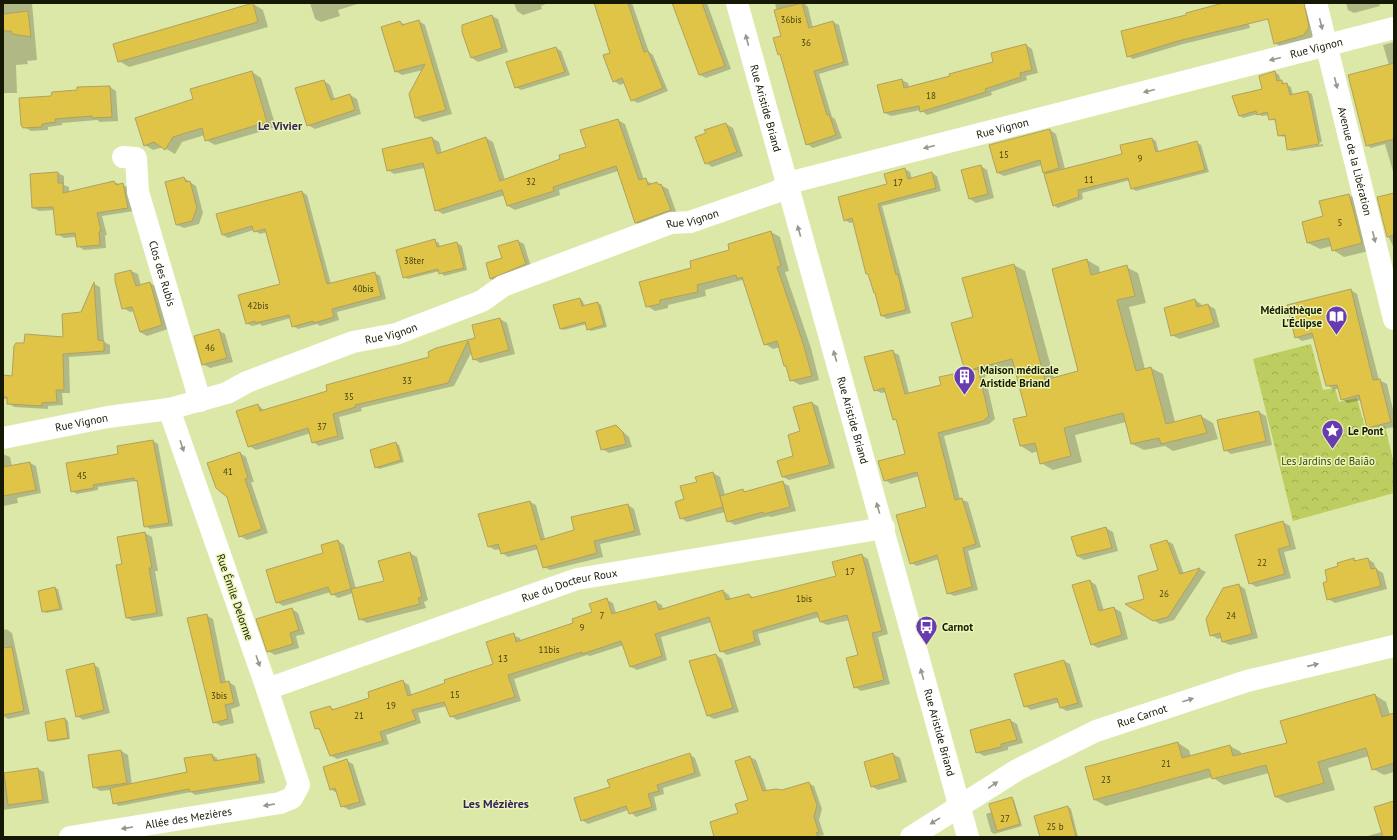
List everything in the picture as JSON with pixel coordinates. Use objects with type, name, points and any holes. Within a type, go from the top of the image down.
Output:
[{"type":"street","name":"Rue Aristide Briand","points":[[737,3],[786,186],[884,528],[968,837]]},
{"type":"street","name":"Avenue de la Libération","points":[[1316,3],[1394,319]]},
{"type":"street","name":"Rue Vignon","points":[[3,438],[108,417],[169,409],[227,393],[248,382],[352,342],[403,331],[482,301],[503,286],[671,223],[690,222],[776,192],[786,186],[802,180],[1394,28]]},
{"type":"street","name":"Clos des Rubis","points":[[123,157],[136,158],[138,192],[200,401]]},
{"type":"street","name":"Rue Émile Delorme","points":[[169,409],[268,689],[299,785]]},
{"type":"street","name":"Rue du Docteur Roux","points":[[268,689],[577,579],[884,528]]},
{"type":"street","name":"Rue Carnot","points":[[911,837],[1037,759],[1071,742],[1126,720],[1247,681],[1394,646]]},
{"type":"street","name":"Allée des Mezières","points":[[70,837],[280,803],[292,798],[299,785]]},
{"type":"green space","name":"Les Jardins de Baião","points":[[1311,344],[1323,390],[1335,388],[1339,402],[1357,398],[1366,431],[1385,426],[1394,464],[1394,493],[1293,521],[1253,359]]},
{"type":"building","points":[[253,3],[258,22],[118,62],[113,44]]},
{"type":"building","points":[[594,3],[628,3],[644,52],[648,51],[663,88],[631,101],[622,78],[613,82],[603,55],[610,53]]},
{"type":"building","points":[[672,3],[702,3],[725,66],[699,75]]},
{"type":"building","points":[[802,3],[809,28],[833,21],[844,62],[814,71],[827,115],[829,114],[836,135],[806,145],[780,54],[778,55],[773,38],[781,36],[774,10]]},
{"type":"building","points":[[1223,3],[1304,3],[1309,27],[1304,35],[1274,44],[1268,19],[1178,41],[1127,57],[1121,31],[1186,15],[1186,13]]},
{"type":"building","points":[[28,11],[31,37],[12,34],[11,31],[3,31],[3,14]]},
{"type":"building","points":[[492,15],[502,48],[471,58],[462,32],[462,25]]},
{"type":"building","points":[[419,20],[446,110],[415,118],[409,94],[425,64],[395,72],[381,27],[400,21],[402,25]]},
{"type":"building","points":[[1026,44],[1032,70],[1020,73],[1021,77],[985,89],[986,92],[920,112],[919,106],[884,113],[877,85],[902,79],[904,88],[950,76],[949,74],[993,62],[991,53]]},
{"type":"building","points":[[556,47],[565,72],[515,88],[506,62]]},
{"type":"building","points":[[1394,63],[1394,139],[1366,146],[1348,75]]},
{"type":"building","points":[[252,71],[267,122],[205,141],[202,128],[173,137],[165,150],[154,142],[144,146],[135,118],[193,99],[190,89]]},
{"type":"building","points":[[1275,71],[1277,81],[1282,80],[1282,84],[1287,83],[1290,95],[1308,91],[1319,144],[1287,150],[1285,135],[1278,136],[1275,119],[1269,120],[1267,112],[1257,115],[1256,111],[1239,116],[1232,96],[1262,89],[1259,76]]},
{"type":"building","points":[[324,80],[331,100],[350,94],[355,110],[307,126],[295,88]]},
{"type":"building","points":[[110,86],[112,117],[92,118],[92,116],[55,119],[56,122],[42,124],[42,127],[23,128],[21,125],[19,98],[51,96],[52,92],[77,90],[77,87]]},
{"type":"building","points":[[618,119],[639,180],[646,178],[648,185],[657,182],[659,185],[661,184],[671,210],[635,223],[616,166],[553,187],[554,191],[507,206],[502,190],[435,211],[423,163],[387,171],[382,149],[432,137],[437,154],[486,137],[500,181],[560,159],[559,155],[586,147],[580,130]]},
{"type":"building","points":[[726,123],[737,152],[705,164],[695,137],[706,133],[704,130]]},
{"type":"building","points":[[1050,129],[1059,168],[1043,173],[1040,160],[997,173],[989,145]]},
{"type":"building","points":[[1152,138],[1156,152],[1197,141],[1205,170],[1131,189],[1128,178],[1078,190],[1079,197],[1053,206],[1044,174],[1122,154],[1120,145]]},
{"type":"building","points":[[981,165],[988,194],[969,199],[961,170]]},
{"type":"building","points":[[905,168],[908,179],[932,172],[936,188],[878,204],[896,275],[898,274],[906,310],[881,316],[875,293],[868,274],[866,274],[852,218],[844,221],[838,197],[887,184],[884,174]]},
{"type":"building","points":[[58,172],[58,183],[63,183],[63,193],[114,181],[116,185],[123,183],[128,208],[97,213],[101,231],[99,232],[100,245],[77,247],[75,233],[56,235],[53,207],[32,208],[30,174]]},
{"type":"building","points":[[184,177],[186,182],[190,181],[197,208],[192,221],[176,225],[165,182]]},
{"type":"building","points":[[302,191],[327,284],[375,272],[381,296],[332,309],[334,317],[314,323],[313,321],[292,327],[289,315],[246,324],[238,295],[280,284],[265,229],[254,232],[252,226],[222,235],[216,214]]},
{"type":"building","points":[[1394,193],[1394,235],[1387,237],[1377,197]]},
{"type":"building","points":[[1349,194],[1362,243],[1332,251],[1329,238],[1307,243],[1302,222],[1323,216],[1319,201]]},
{"type":"building","points":[[771,231],[781,266],[777,267],[803,343],[812,376],[790,381],[777,341],[764,345],[742,277],[737,279],[736,275],[697,285],[698,292],[660,300],[660,304],[646,307],[639,282],[691,268],[690,261],[729,250],[728,244]]},
{"type":"building","points":[[435,239],[437,247],[457,242],[464,268],[439,274],[438,269],[403,278],[396,250]]},
{"type":"building","points":[[518,240],[526,264],[490,279],[486,263],[502,258],[498,246]]},
{"type":"building","points":[[1087,259],[1091,275],[1127,265],[1135,296],[1117,300],[1136,371],[1151,367],[1166,424],[1201,415],[1207,433],[1161,444],[1159,438],[1131,444],[1123,413],[1064,428],[1071,456],[1040,464],[1035,443],[1020,446],[1013,419],[1027,416],[1012,359],[965,371],[951,323],[973,317],[962,278],[1014,264],[1045,380],[1078,371],[1052,269]]},
{"type":"building","points":[[131,270],[136,286],[150,282],[162,325],[140,332],[132,307],[122,309],[115,281],[115,274]]},
{"type":"building","points":[[94,282],[98,340],[104,341],[104,351],[63,354],[64,390],[56,390],[57,402],[42,403],[42,406],[7,404],[7,397],[3,397],[3,375],[12,376],[14,346],[16,343],[24,343],[25,334],[63,337],[62,314],[81,312]]},
{"type":"building","name":"Médiathèque L'Éclipse","points":[[1351,289],[1373,380],[1380,379],[1391,422],[1367,428],[1359,395],[1341,400],[1337,385],[1326,386],[1312,333],[1295,338],[1287,305]]},
{"type":"building","points":[[580,298],[582,306],[598,302],[604,325],[587,330],[585,322],[560,329],[553,305]]},
{"type":"building","points":[[1195,299],[1197,307],[1208,304],[1214,323],[1171,336],[1164,308]]},
{"type":"building","points":[[500,318],[509,350],[473,360],[468,341],[448,383],[355,405],[356,407],[333,414],[338,436],[312,443],[308,428],[248,447],[236,411],[258,404],[260,411],[327,391],[326,385],[429,357],[428,352],[436,348],[475,338],[472,325]]},
{"type":"building","points":[[219,329],[227,358],[202,365],[194,336]]},
{"type":"building","points":[[893,350],[905,394],[941,385],[939,377],[978,369],[989,416],[983,421],[938,433],[955,500],[962,498],[976,544],[963,548],[972,587],[947,594],[937,555],[910,564],[896,515],[926,507],[917,472],[884,481],[878,461],[905,454],[896,419],[893,420],[884,388],[874,391],[864,357]]},
{"type":"building","points":[[812,402],[830,465],[782,477],[777,461],[793,456],[788,435],[800,431],[793,407]]},
{"type":"building","points":[[1259,411],[1266,441],[1224,451],[1217,420]]},
{"type":"building","points":[[616,425],[623,432],[626,444],[601,450],[596,431]]},
{"type":"building","points":[[153,440],[169,523],[144,527],[137,480],[134,481],[134,478],[93,485],[94,488],[71,492],[66,463],[118,454],[117,446]]},
{"type":"building","points":[[396,442],[401,460],[375,468],[370,450]]},
{"type":"building","points":[[240,452],[248,478],[245,479],[262,529],[239,537],[227,497],[216,488],[207,463]]},
{"type":"building","points":[[30,462],[36,490],[3,496],[3,467]]},
{"type":"building","points":[[713,472],[723,507],[680,519],[675,502],[684,499],[680,486],[697,482],[695,477]]},
{"type":"building","points":[[783,481],[790,507],[764,514],[763,512],[727,522],[720,496],[743,489],[744,492]]},
{"type":"building","points":[[530,501],[541,540],[574,530],[571,517],[628,504],[635,531],[594,541],[597,553],[543,568],[536,545],[501,554],[498,544],[488,547],[478,514]]},
{"type":"building","points":[[1283,521],[1290,546],[1278,549],[1285,574],[1249,584],[1235,535]]},
{"type":"building","points":[[1106,527],[1112,548],[1077,556],[1071,537]]},
{"type":"building","points":[[145,532],[152,568],[149,568],[157,613],[126,618],[116,565],[122,564],[117,537]]},
{"type":"building","points":[[338,540],[351,589],[331,595],[328,587],[276,603],[266,570],[323,553],[321,545]]},
{"type":"building","points":[[1167,540],[1180,574],[1200,568],[1168,617],[1153,621],[1125,604],[1144,599],[1138,576],[1158,570],[1150,545]]},
{"type":"building","points":[[410,552],[422,597],[418,598],[420,604],[359,620],[351,589],[384,581],[378,561]]},
{"type":"building","points":[[862,554],[882,631],[872,633],[884,680],[854,688],[846,658],[858,655],[847,615],[820,622],[817,612],[753,631],[755,642],[720,652],[709,617],[655,634],[662,656],[630,667],[621,641],[582,654],[582,652],[508,675],[515,697],[450,717],[444,702],[412,710],[416,720],[380,732],[383,741],[330,756],[319,728],[315,729],[310,712],[330,706],[332,710],[369,698],[368,692],[403,680],[408,696],[445,683],[444,680],[493,664],[486,642],[514,633],[516,642],[573,623],[572,619],[592,612],[589,604],[607,598],[612,614],[656,601],[659,610],[723,590],[726,600],[749,594],[751,598],[836,576],[832,562]]},
{"type":"building","points":[[1354,558],[1354,561],[1368,558],[1371,569],[1376,568],[1381,586],[1327,600],[1323,583],[1327,581],[1325,570],[1338,566],[1337,563]]},
{"type":"building","points":[[1090,580],[1099,611],[1114,607],[1122,635],[1091,645],[1072,585]]},
{"type":"building","points":[[1239,584],[1252,634],[1222,642],[1220,633],[1210,636],[1206,619],[1223,588]]},
{"type":"building","points":[[55,587],[60,609],[42,612],[38,591]]},
{"type":"building","points":[[292,608],[299,630],[290,633],[293,644],[267,652],[256,619]]},
{"type":"building","points":[[207,614],[221,683],[229,681],[234,703],[225,705],[228,719],[213,723],[187,618]]},
{"type":"building","points":[[12,647],[24,711],[3,715],[3,648]]},
{"type":"building","points":[[716,654],[733,708],[707,716],[689,661]]},
{"type":"building","points":[[1064,660],[1078,703],[1060,708],[1057,698],[1024,707],[1014,674]]},
{"type":"building","points":[[94,663],[104,710],[76,717],[66,670]]},
{"type":"building","points":[[1375,694],[1382,717],[1394,713],[1394,763],[1372,770],[1366,748],[1318,762],[1324,783],[1275,797],[1266,765],[1212,779],[1209,769],[1094,800],[1085,767],[1178,742],[1182,758],[1230,745],[1233,756],[1287,743],[1280,721]]},
{"type":"building","points":[[65,718],[68,738],[48,741],[45,722]]},
{"type":"building","points":[[1010,719],[1017,740],[1001,744],[1001,747],[976,753],[970,730]]},
{"type":"building","points":[[121,750],[127,783],[93,788],[88,755]]},
{"type":"building","points":[[690,753],[695,773],[657,785],[659,791],[648,794],[652,807],[629,814],[626,806],[581,821],[574,798],[610,787],[607,780]]},
{"type":"building","points":[[893,753],[900,779],[871,787],[864,762]]},
{"type":"building","points":[[212,754],[214,761],[256,754],[260,781],[190,792],[189,789],[113,804],[110,788],[187,772],[184,758]]},
{"type":"building","points":[[750,756],[763,791],[776,789],[782,790],[809,782],[817,805],[814,817],[819,832],[816,833],[818,837],[714,837],[710,822],[738,813],[735,804],[748,800],[735,761]]},
{"type":"building","points":[[347,759],[360,802],[341,807],[335,788],[330,790],[323,767]]},
{"type":"building","points":[[38,768],[43,800],[8,805],[4,773]]},
{"type":"building","points":[[1012,797],[1020,824],[997,831],[989,804]]},
{"type":"building","points":[[1394,801],[1394,837],[1383,837],[1374,807]]},
{"type":"building","points":[[1068,806],[1076,837],[1040,837],[1034,816]]},
{"type":"place","name":"Médiathèque L'Éclipse","points":[[1337,336]]},
{"type":"place","name":"Maison médicale Aristide Briand","points":[[964,396]]},
{"type":"place","name":"Le Pont","points":[[1333,450]]},
{"type":"place","name":"Carnot","points":[[926,646]]},
{"type":"district","name":"Le Vivier","points":[[280,125]]},
{"type":"district","name":"Les Mézières","points":[[496,803]]}]
